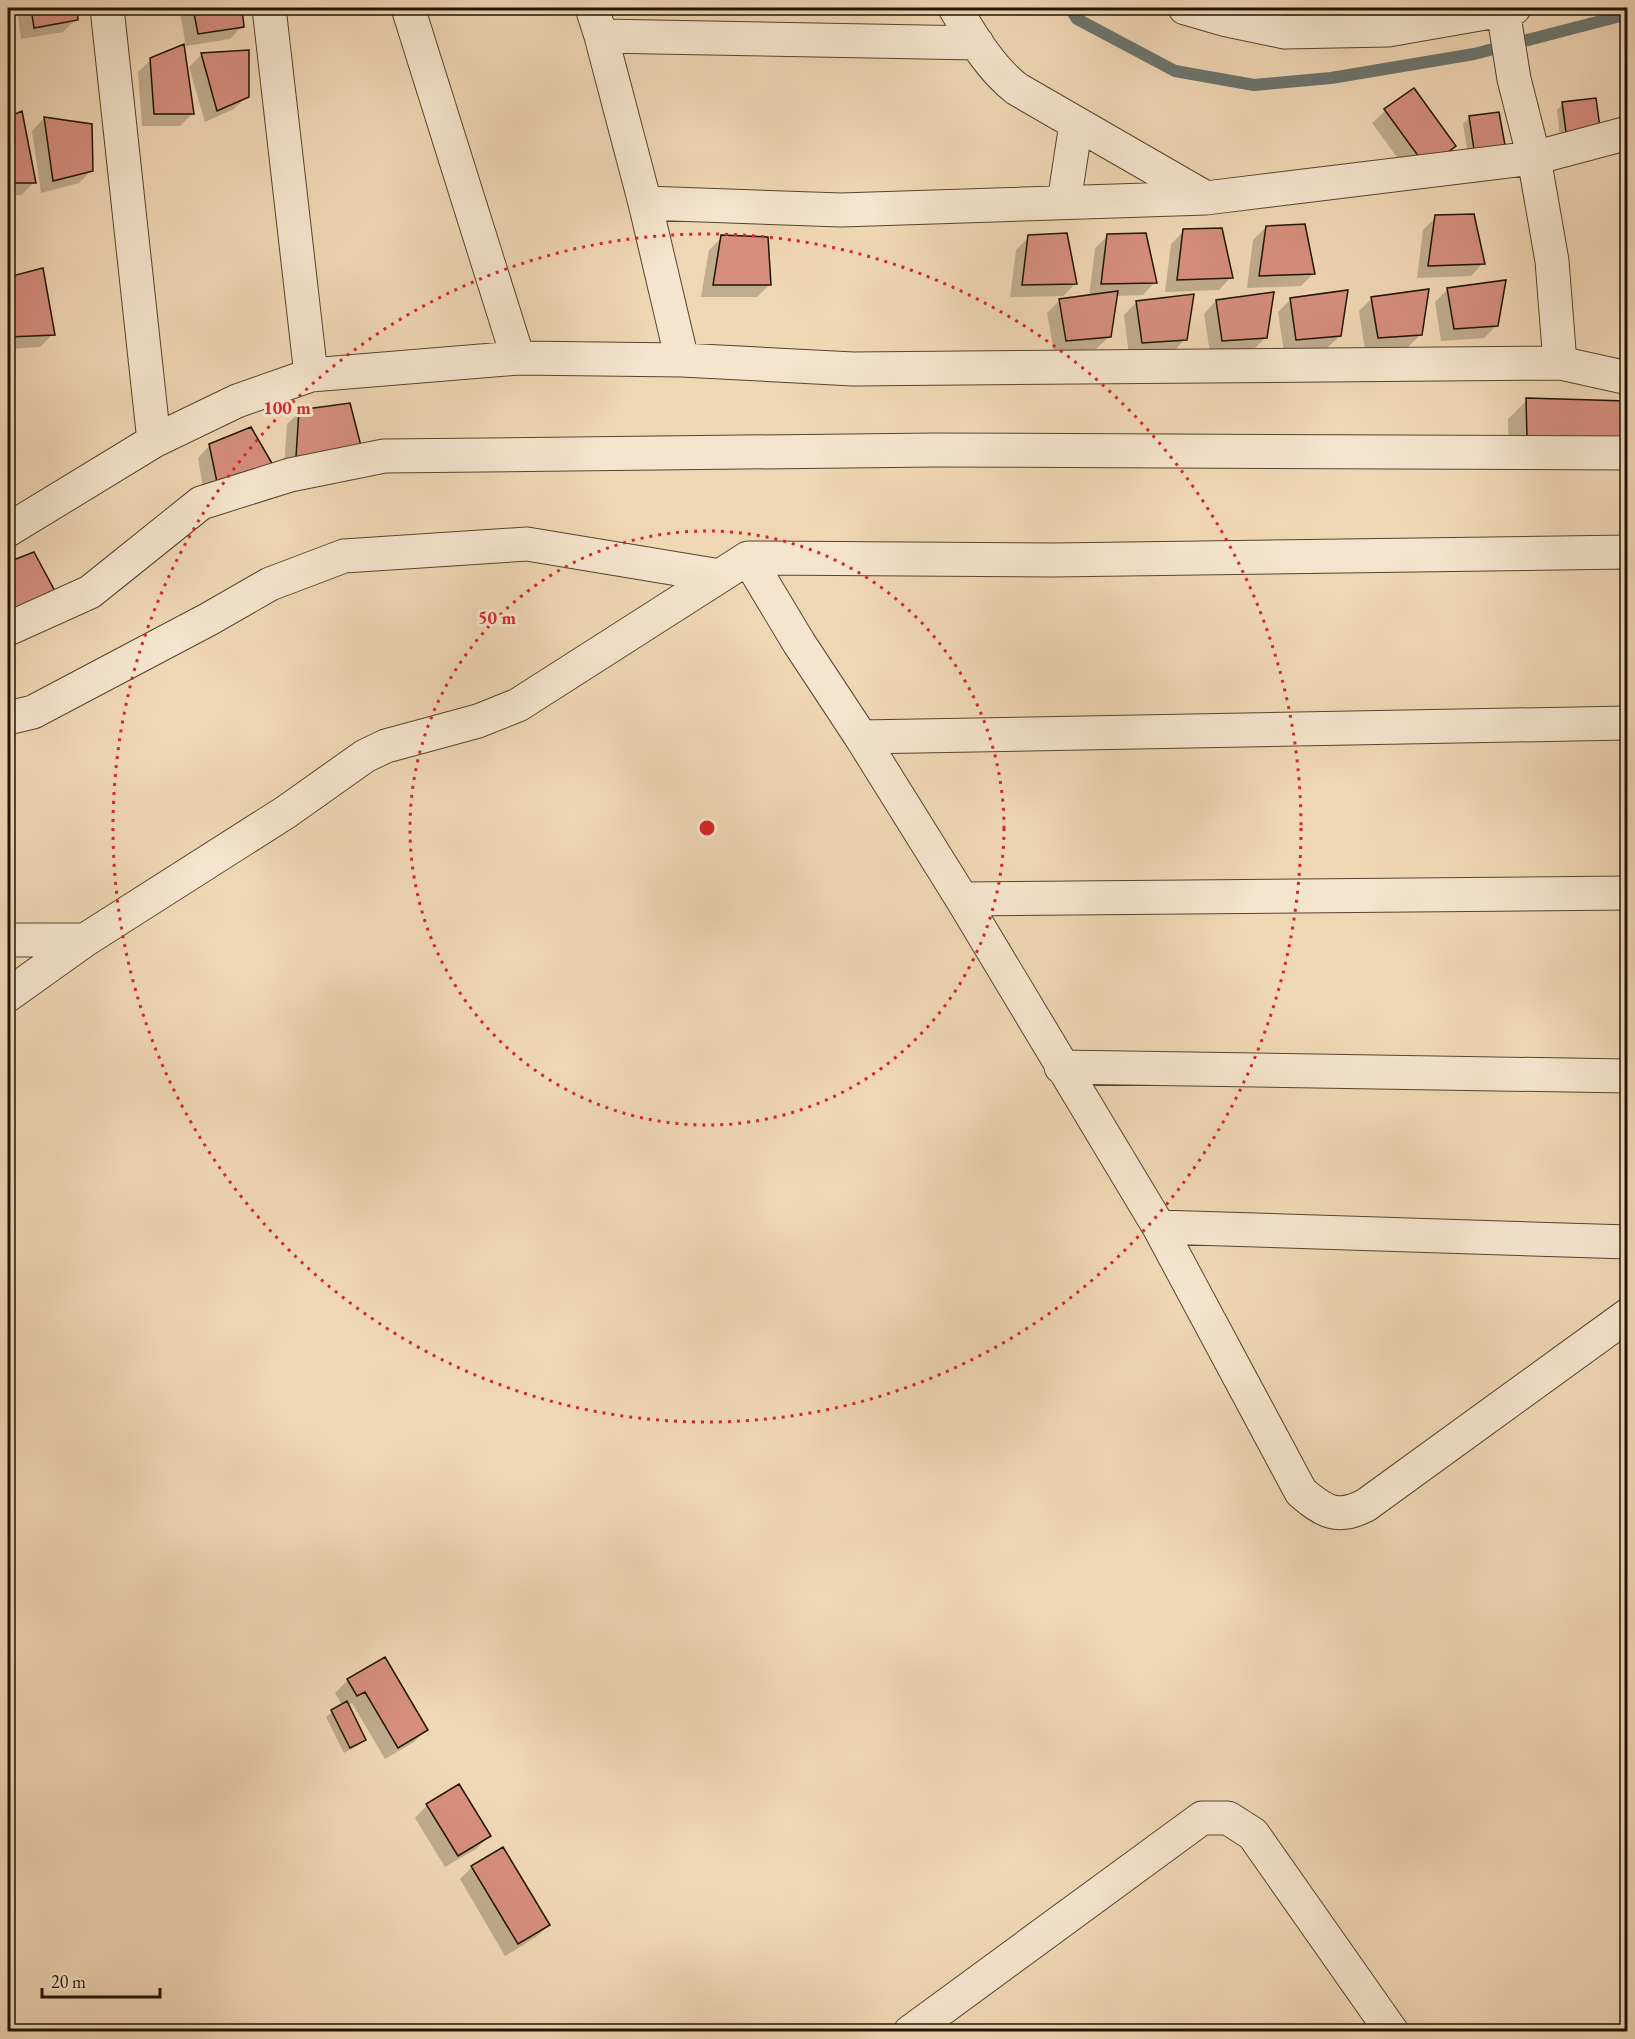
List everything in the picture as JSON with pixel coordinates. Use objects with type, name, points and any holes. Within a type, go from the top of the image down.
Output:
[{"type":"street","points":[[107,8],[154,441]]},
{"type":"street","points":[[269,8],[311,375]]},
{"type":"street","points":[[408,8],[518,357]]},
{"type":"street","points":[[955,8],[976,43],[1011,85],[1206,198]]},
{"type":"street","points":[[1185,8],[1222,19],[1285,32],[1388,30],[1507,13],[1514,79],[1534,158],[1551,261],[1560,363]]},
{"type":"street","points":[[682,360],[645,203],[597,22],[976,43]]},
{"type":"street","points":[[1064,202],[1076,124]]},
{"type":"street","points":[[645,203],[841,210],[1206,198],[1534,158],[1628,133]]},
{"type":"street","points":[[8,530],[154,441],[237,401],[311,375],[518,357],[682,360],[853,369],[1560,363],[1628,378]]},
{"type":"street","points":[[8,629],[90,592],[201,503],[290,476],[384,456],[935,450],[1628,453]]},
{"type":"street","points":[[8,718],[33,712],[209,619],[270,584],[344,556],[527,544],[720,576]]},
{"type":"street","points":[[8,995],[85,940],[286,812],[365,756],[386,746],[478,721],[518,705],[748,558],[1054,560],[1628,552]]},
{"type":"street","points":[[748,558],[799,643],[861,737],[962,899],[1159,1227],[1301,1492],[1318,1507],[1335,1513],[1352,1513],[1628,1315]]},
{"type":"street","points":[[861,737],[1628,723]]},
{"type":"street","points":[[962,899],[1628,893]]},
{"type":"street","points":[[8,940],[85,940]]},
{"type":"street","points":[[1061,1067],[1628,1076]]},
{"type":"street","points":[[1159,1227],[1628,1242]]},
{"type":"street","points":[[910,2031],[1202,1818],[1228,1818],[1253,1834],[1392,2031]]},
{"type":"building","points":[[31,8],[77,8],[78,20],[34,28]]},
{"type":"building","points":[[193,8],[242,8],[244,27],[198,34]]},
{"type":"building","points":[[184,44],[194,114],[154,114],[150,58]]},
{"type":"building","points":[[249,50],[249,97],[217,111],[201,53]]},
{"type":"building","points":[[1414,88],[1456,146],[1427,168],[1384,109]]},
{"type":"building","points":[[1596,98],[1600,128],[1566,132],[1562,102]]},
{"type":"building","points":[[22,111],[36,183],[8,183],[8,117]]},
{"type":"building","points":[[1499,112],[1505,145],[1474,150],[1469,116]]},
{"type":"building","points":[[44,117],[92,124],[93,171],[53,181]]},
{"type":"building","points":[[1474,214],[1485,264],[1428,266],[1435,215]]},
{"type":"building","points":[[1305,224],[1315,274],[1259,276],[1266,226]]},
{"type":"building","points":[[1222,228],[1233,278],[1177,280],[1183,229]]},
{"type":"building","points":[[1067,233],[1077,284],[1022,285],[1028,235]]},
{"type":"building","points":[[1146,233],[1157,283],[1101,284],[1107,234]]},
{"type":"building","points":[[721,235],[768,237],[771,285],[713,285]]},
{"type":"building","points":[[43,268],[55,335],[9,337],[8,277]]},
{"type":"building","points":[[1506,280],[1498,326],[1454,329],[1447,288]]},
{"type":"building","points":[[1429,289],[1422,335],[1378,338],[1371,297]]},
{"type":"building","points":[[1348,290],[1341,336],[1296,340],[1290,298]]},
{"type":"building","points":[[1118,291],[1111,337],[1066,341],[1059,299]]},
{"type":"building","points":[[1274,292],[1267,338],[1222,341],[1216,300]]},
{"type":"building","points":[[1194,294],[1187,340],[1142,343],[1136,301]]},
{"type":"building","points":[[1526,398],[1628,401],[1628,439],[1527,438]]},
{"type":"building","points":[[350,403],[361,446],[296,457],[299,410]]},
{"type":"building","points":[[251,427],[273,465],[218,487],[209,444]]},
{"type":"building","points":[[34,552],[57,595],[8,619],[8,562]]},
{"type":"building","points":[[385,1657],[428,1730],[398,1748],[365,1692],[357,1696],[347,1679]]},
{"type":"building","points":[[347,1701],[366,1740],[350,1748],[331,1710]]},
{"type":"building","points":[[459,1784],[491,1836],[458,1856],[426,1804]]},
{"type":"building","points":[[503,1847],[550,1925],[518,1944],[471,1866]]},
{"type":"waterway","points":[[1070,8],[1077,19],[1175,71],[1254,85],[1331,78],[1474,54],[1628,14]]}]
